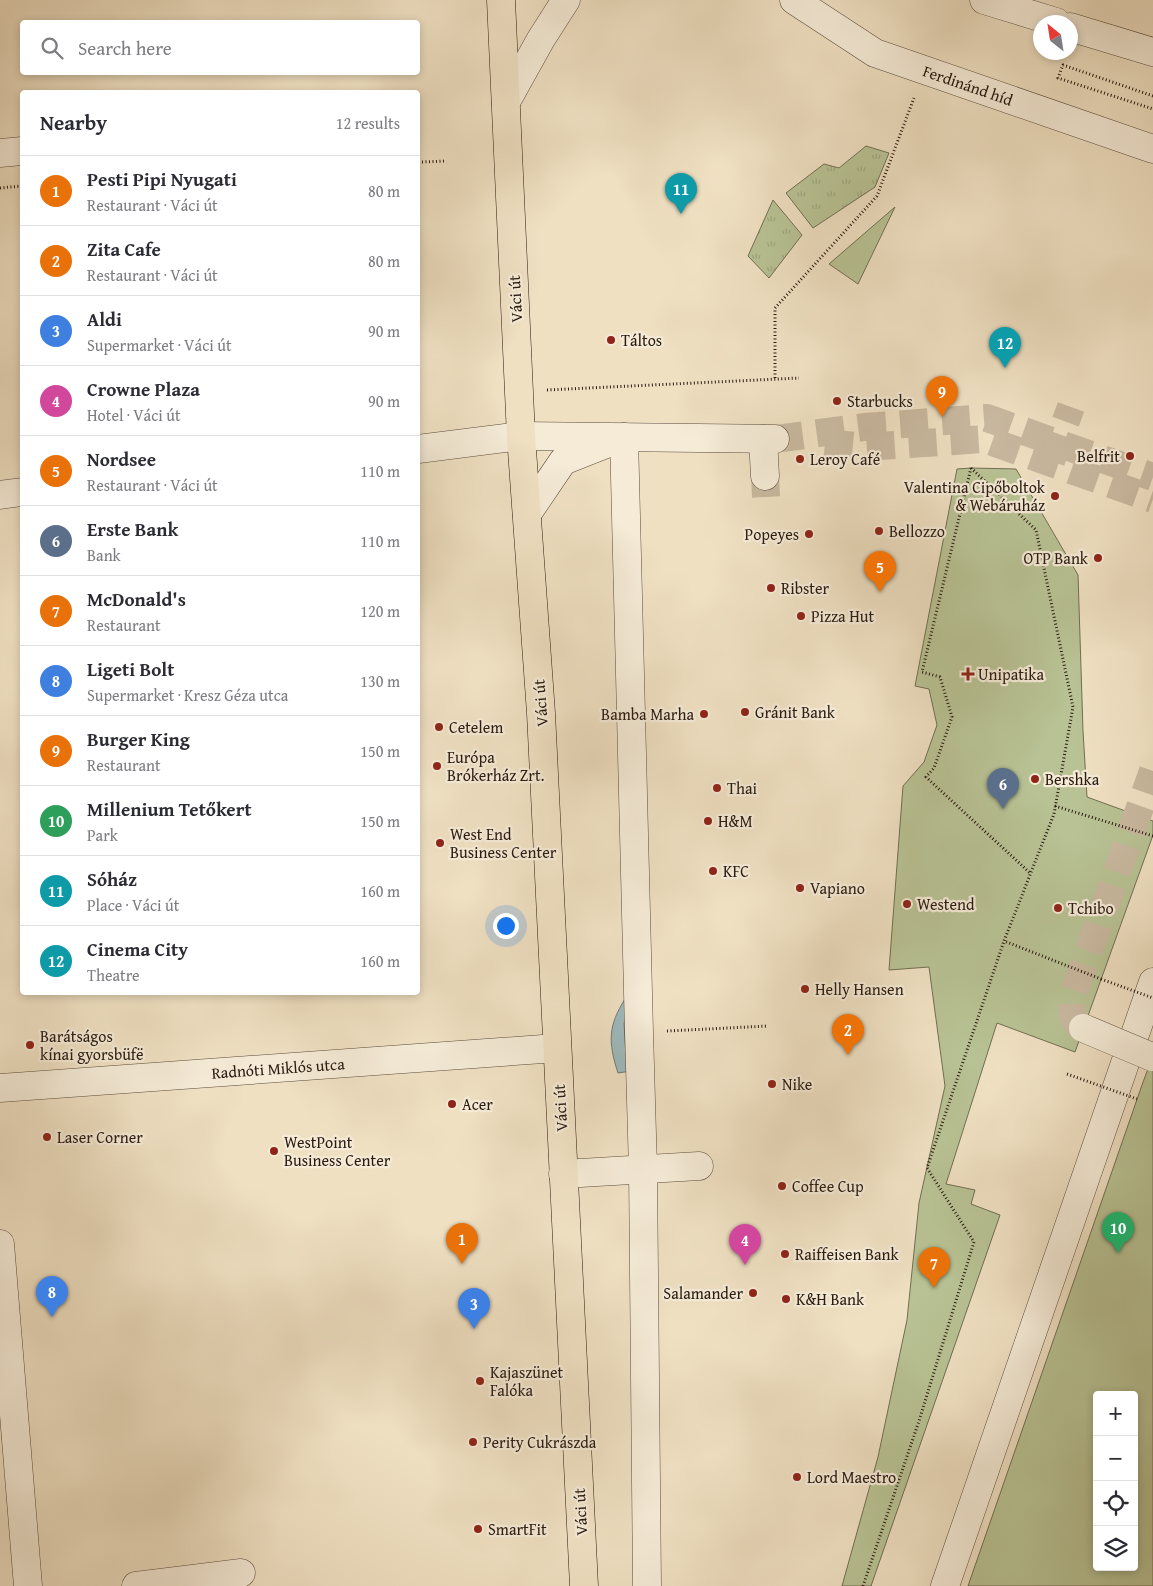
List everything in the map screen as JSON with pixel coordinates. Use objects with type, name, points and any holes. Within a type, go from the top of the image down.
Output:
[{"type":"main road","name":"Váci út","points":[[501,0],[521,436],[542,713],[584,1586]]},
{"type":"street","points":[[506,102],[566,0]]},
{"type":"street","name":"Ferdinánd híd","points":[[794,0],[875,53],[1153,149]]},
{"type":"street","points":[[998,2],[1036,15]]},
{"type":"street","points":[[1078,29],[1153,52]]},
{"type":"street","points":[[0,153],[20,151]]},
{"type":"street","points":[[420,449],[521,436],[769,439],[765,476]]},
{"type":"street","points":[[527,514],[563,461],[624,437]]},
{"type":"street","points":[[624,437],[638,1032],[644,1169],[647,1586]]},
{"type":"street","points":[[0,495],[20,492]]},
{"type":"street","points":[[946,1586],[1153,982]]},
{"type":"street","points":[[1083,1028],[1152,1058]]},
{"type":"street","name":"Radnóti Miklós utca","points":[[0,1088],[557,1048]]},
{"type":"street","points":[[563,1174],[699,1166]]},
{"type":"street","points":[[0,1244],[28,1586]]},
{"type":"street","points":[[136,1586],[241,1572]]},
{"type":"path","points":[[1153,96],[1063,64],[1058,78],[1153,110]]},
{"type":"path","points":[[775,378],[775,308],[877,196],[914,97]]},
{"type":"path","points":[[422,162],[446,161]]},
{"type":"path","points":[[0,188],[20,186]]},
{"type":"path","points":[[519,392],[799,378]]},
{"type":"path","points":[[863,1586],[918,1421],[974,1242],[927,1168],[1004,941],[1054,814],[1073,707],[1036,530],[971,468],[922,672],[940,676],[952,717],[934,768],[926,777],[1030,873]]},
{"type":"path","points":[[1055,806],[1153,836]]},
{"type":"path","points":[[1004,941],[1101,980],[1153,998]]},
{"type":"path","points":[[638,1032],[768,1026]]},
{"type":"path","points":[[1067,1074],[1137,1099]]},
{"type":"green space","points":[[866,146],[889,153],[875,187],[813,228],[786,193],[824,164],[839,168]]},
{"type":"green space","points":[[773,200],[802,235],[769,278],[748,256]]},
{"type":"green space","points":[[895,207],[858,284],[829,264]]},
{"type":"green space","points":[[957,469],[1016,469],[1078,575],[1087,797],[1153,821],[1153,835],[1075,1052],[997,1023],[946,1184],[975,1190],[971,1204],[1000,1215],[871,1586],[842,1586],[878,1457],[907,1320],[919,1203],[945,1086],[929,967],[889,970],[903,786],[924,762],[937,725],[929,689],[915,686]]},
{"type":"green space","points":[[1153,1055],[1153,1586],[968,1586],[1142,1085]]},
{"type":"water","points":[[625,999],[634,1004],[624,1023],[626,1057],[631,1071],[618,1073],[612,1052],[611,1034],[615,1018]]},
{"type":"tunnel","points":[[1051,461],[1071,407]]},
{"type":"tunnel","points":[[775,439],[864,427],[987,418],[1153,477]]},
{"type":"tunnel","points":[[825,443],[865,447],[984,439],[1153,499]]},
{"type":"tunnel","points":[[765,476],[766,497]]},
{"type":"tunnel","points":[[1083,1028],[1074,1019],[1072,998],[1153,771]]},
{"type":"place","name":"Sóház","points":[[681,214]]},
{"type":"place","name":"Táltos","points":[[611,340]]},
{"type":"place","name":"Cinema City","points":[[1005,368]]},
{"type":"place","name":"Starbucks","points":[[837,401]]},
{"type":"place","name":"Burger King","points":[[942,417]]},
{"type":"place","name":"Belfrit","points":[[1130,456]]},
{"type":"place","name":"Leroy Café","points":[[800,459]]},
{"type":"place","name":"Valentina Cipőboltok & Webáruház","points":[[1055,496]]},
{"type":"place","name":"Bellozzo","points":[[879,531]]},
{"type":"place","name":"Popeyes","points":[[809,534]]},
{"type":"place","name":"OTP Bank","points":[[1098,558]]},
{"type":"place","name":"Ribster","points":[[771,588]]},
{"type":"place","name":"Nordsee","points":[[880,592]]},
{"type":"place","name":"Pizza Hut","points":[[801,616]]},
{"type":"place","name":"Unipatika","points":[[968,674]]},
{"type":"place","name":"Gránit Bank","points":[[745,712]]},
{"type":"place","name":"Bamba Marha","points":[[704,714]]},
{"type":"place","name":"Cetelem","points":[[439,727]]},
{"type":"place","name":"Európa Brókerház Zrt.","points":[[437,766]]},
{"type":"place","name":"Bershka","points":[[1035,779]]},
{"type":"place","name":"Thai","points":[[717,788]]},
{"type":"place","name":"Erste Bank","points":[[1003,809]]},
{"type":"place","name":"H&M","points":[[708,821]]},
{"type":"place","name":"West End Business Center","points":[[440,843]]},
{"type":"place","name":"KFC","points":[[713,871]]},
{"type":"place","name":"Vapiano","points":[[800,888]]},
{"type":"place","name":"Westend","points":[[907,904]]},
{"type":"place","name":"Tchibo","points":[[1058,908]]},
{"type":"place","name":"Helly Hansen","points":[[805,989]]},
{"type":"place","name":"Barátságos kínai gyorsbüfë","points":[[30,1045]]},
{"type":"place","name":"Zita Cafe","points":[[848,1055]]},
{"type":"place","name":"Nike","points":[[772,1084]]},
{"type":"place","name":"Acer","points":[[452,1104]]},
{"type":"place","name":"Laser Corner","points":[[47,1137]]},
{"type":"place","name":"WestPoint Business Center","points":[[274,1151]]},
{"type":"place","name":"Coffee Cup","points":[[782,1186]]},
{"type":"place","name":"Millenium Tetőkert","points":[[1118,1253]]},
{"type":"place","name":"Raiffeisen Bank","points":[[785,1254]]},
{"type":"place","name":"Pesti Pipi Nyugati","points":[[462,1264]]},
{"type":"place","name":"Crowne Plaza","points":[[745,1265]]},
{"type":"place","name":"McDonald's","points":[[934,1288]]},
{"type":"place","name":"Salamander","points":[[753,1293]]},
{"type":"place","name":"K&H Bank","points":[[786,1299]]},
{"type":"place","name":"Ligeti Bolt","points":[[52,1317]]},
{"type":"place","name":"Aldi","points":[[474,1329]]},
{"type":"place","name":"Kajaszünet Falóka","points":[[480,1381]]},
{"type":"place","name":"Perity Cukrászda","points":[[473,1442]]},
{"type":"place","name":"Lord Maestro","points":[[797,1477]]},
{"type":"place","name":"SmartFit","points":[[478,1529]]}]
